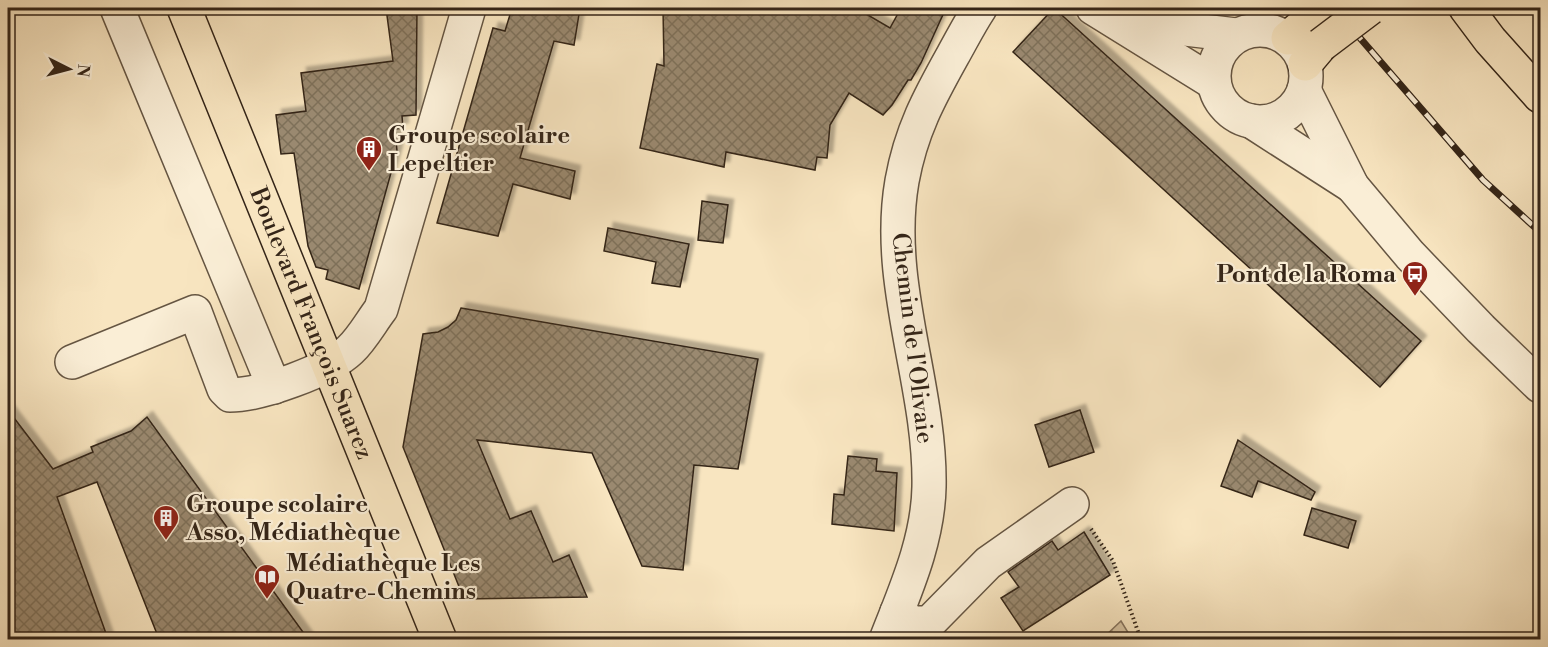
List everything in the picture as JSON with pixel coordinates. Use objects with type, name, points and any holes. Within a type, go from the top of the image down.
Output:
[{"type":"main road","name":"Boulevard François Suarez","points":[[184,8],[440,639]]},
{"type":"main road","points":[[1308,45],[1370,8]]},
{"type":"main road","points":[[1448,8],[1490,40]]},
{"type":"main road","points":[[1466,8],[1490,40],[1540,96]]},
{"type":"street","points":[[117,8],[274,387]]},
{"type":"street","points":[[72,362],[195,312],[224,388],[230,395],[274,387],[328,366],[351,350],[381,309],[469,8]]},
{"type":"street","name":"Chemin de l'Olivaie","points":[[891,626],[923,537],[929,489],[928,456],[899,262],[898,219],[902,181],[923,109],[980,8]]},
{"type":"street","points":[[1092,8],[1214,83]]},
{"type":"street","points":[[1143,8],[1177,28],[1236,35]]},
{"type":"street","points":[[1352,186],[1308,45],[1276,31],[1262,29],[1249,30],[1236,35],[1218,56],[1214,69],[1214,83],[1218,96],[1226,108],[1237,116],[1251,121],[1352,186],[1410,255],[1540,387]]},
{"type":"street","points":[[1251,121],[1264,122],[1278,119],[1299,102],[1308,45]]},
{"type":"street","points":[[891,626],[929,623],[988,563],[1072,504]]},
{"type":"path","points":[[1072,504],[1113,561],[1141,639]]},
{"type":"green space","points":[[1121,621],[1132,639],[1102,639]]},
{"type":"building","name":"Groupe scolaire Lepeltier","points":[[386,8],[417,8],[416,115],[402,116],[403,128],[395,129],[397,151],[359,289],[326,279],[328,270],[316,267],[308,246],[294,153],[281,154],[276,115],[306,111],[301,73],[393,61]]},
{"type":"building","points":[[512,8],[580,8],[574,45],[554,41],[520,158],[575,171],[570,199],[513,184],[498,236],[437,223],[493,28],[505,31]]},
{"type":"building","points":[[663,8],[856,8],[890,28],[901,8],[946,8],[911,80],[908,80],[883,115],[849,93],[830,125],[827,158],[817,157],[815,170],[726,152],[724,167],[640,148],[657,64],[664,66]]},
{"type":"building","points":[[1054,8],[1421,341],[1380,387],[1013,52]]},
{"type":"building","points":[[702,201],[728,205],[723,243],[698,240]]},
{"type":"building","points":[[608,228],[689,244],[680,287],[652,283],[656,262],[604,251]]},
{"type":"building","points":[[461,308],[758,359],[738,469],[694,465],[683,570],[642,566],[592,453],[477,440],[510,519],[531,511],[553,562],[569,555],[587,597],[464,599],[403,447],[423,334],[438,332],[448,327],[456,320]]},
{"type":"building","points":[[8,410],[53,469],[93,452],[91,447],[131,431],[147,417],[308,639],[159,639],[97,482],[57,497],[108,639],[8,639]]},
{"type":"building","points":[[1080,410],[1094,452],[1049,467],[1035,425]]},
{"type":"building","points":[[1238,440],[1315,492],[1311,500],[1258,481],[1252,497],[1221,486]]},
{"type":"building","points":[[848,456],[877,459],[876,471],[897,473],[894,531],[832,524],[834,494],[844,495]]},
{"type":"building","points":[[1312,508],[1356,521],[1348,548],[1304,535]]},
{"type":"building","points":[[1084,532],[1110,575],[1023,631],[1001,598],[1019,587],[1008,572],[1052,541],[1058,550]]},
{"type":"railway","points":[[1334,8],[1483,180],[1540,232]]},
{"type":"place","name":"Groupe scolaire Lepeltier","points":[[369,172]]},
{"type":"place","name":"Pont de la Roma","points":[[1415,297]]},
{"type":"place","name":"Groupe scolaire Asso, Médiathèque","points":[[166,541]]},
{"type":"place","name":"Médiathèque Les Quatre-Chemins","points":[[267,600]]}]
